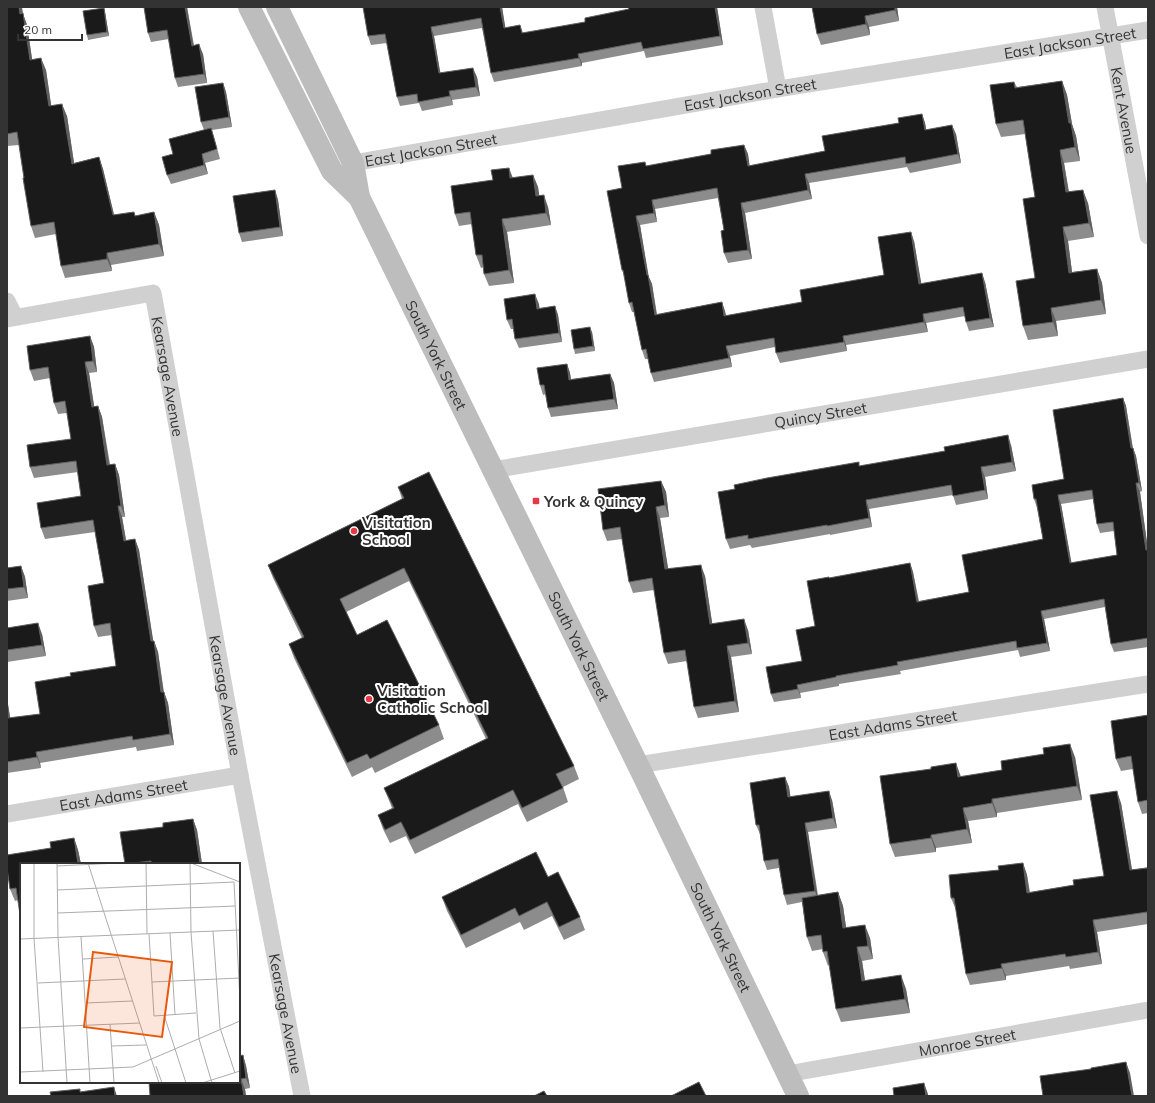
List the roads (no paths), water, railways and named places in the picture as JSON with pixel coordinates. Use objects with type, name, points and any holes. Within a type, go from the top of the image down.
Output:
[{"type":"main road","name":"South York Street","points":[[250,7],[332,171],[359,198]]},
{"type":"main road","name":"South York Street","points":[[277,7],[353,163],[359,198],[638,765],[798,1096]]},
{"type":"street","points":[[762,7],[778,89]]},
{"type":"street","name":"Kent Avenue","points":[[1105,7],[1148,236]]},
{"type":"street","name":"East Jackson Street","points":[[353,163],[778,89],[1148,30]]},
{"type":"street","name":"Kearsage Avenue","points":[[11,318],[153,293],[240,775],[302,1096]]},
{"type":"street","points":[[7,300],[11,318]]},
{"type":"street","name":"Quincy Street","points":[[493,470],[1148,359]]},
{"type":"street","name":"East Adams Street","points":[[638,765],[1148,684]]},
{"type":"street","name":"East Adams Street","points":[[7,814],[240,775]]},
{"type":"street","name":"Monroe Street","points":[[787,1074],[1148,1010]]},
{"type":"place","name":"York & Quincy","points":[[536,501]]},
{"type":"place","name":"Visitation School","points":[[354,531]]},
{"type":"place","name":"Visitation Catholic School","points":[[369,699]]}]
